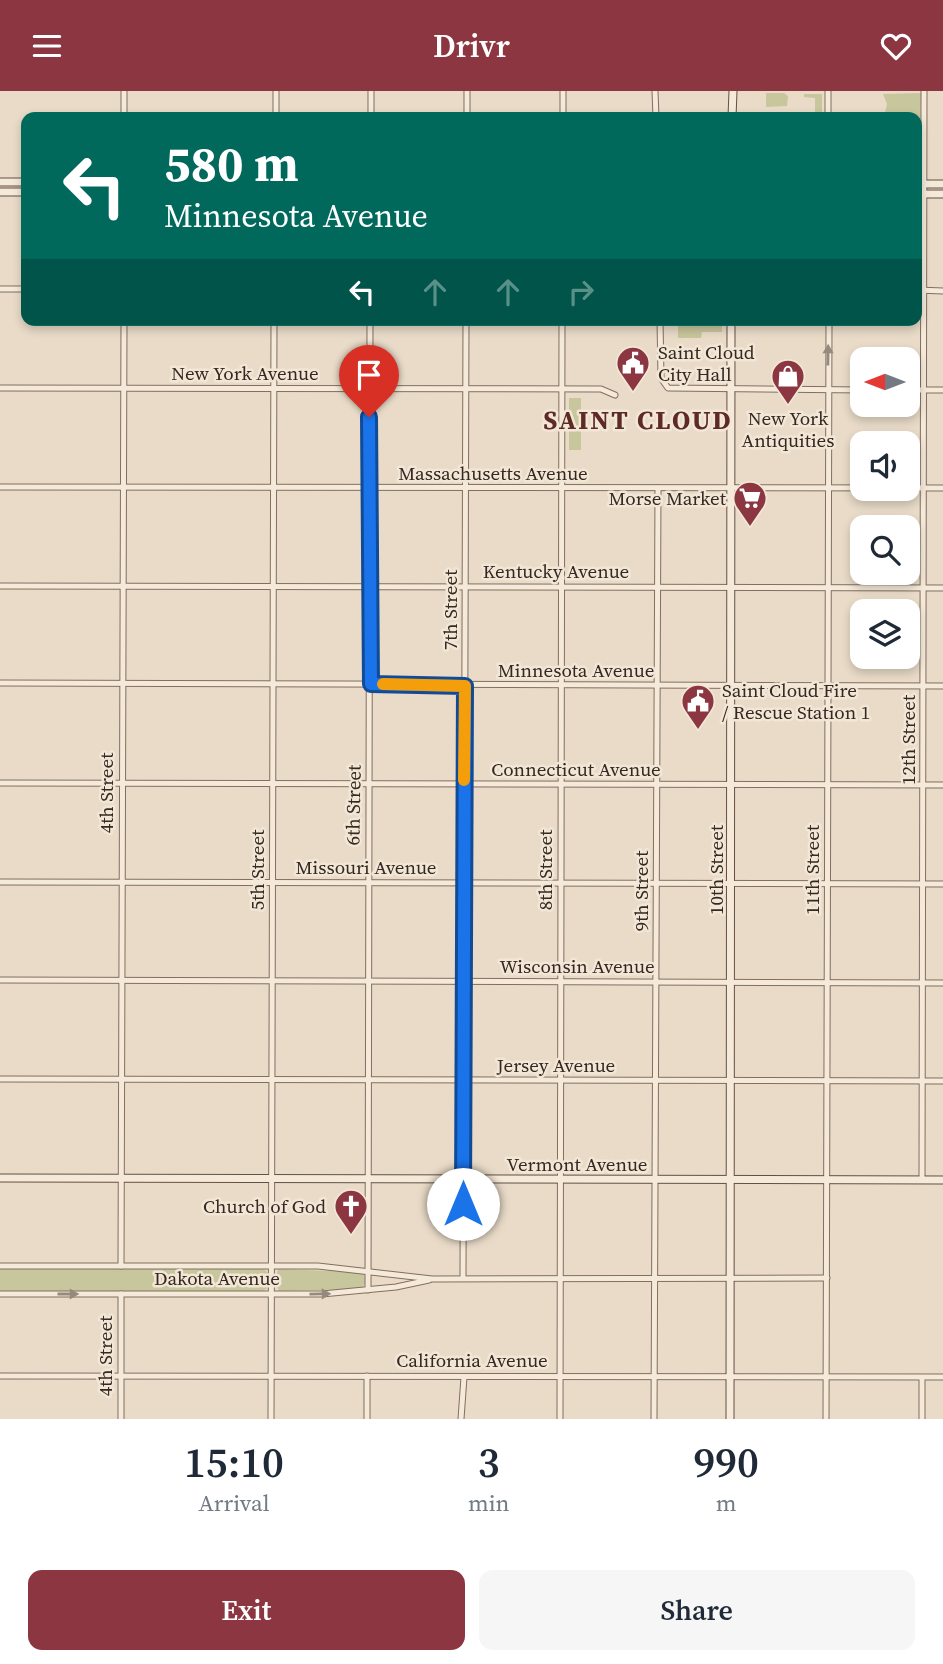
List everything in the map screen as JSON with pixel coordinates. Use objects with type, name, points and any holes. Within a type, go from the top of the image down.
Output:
[{"type":"street","points":[[124,91],[124,112]]},
{"type":"street","points":[[275,112],[276,91]]},
{"type":"street","points":[[371,91],[371,112]]},
{"type":"street","points":[[467,91],[467,112]]},
{"type":"street","points":[[562,112],[563,91]]},
{"type":"street","points":[[655,91],[656,112]]},
{"type":"street","points":[[732,112],[733,91]]},
{"type":"street","points":[[828,91],[828,112]]},
{"type":"street","name":"12th Street","points":[[922,122],[923,91]]},
{"type":"street","points":[[0,182],[21,182]]},
{"type":"street","points":[[922,184],[943,184]]},
{"type":"street","points":[[0,192],[21,192]]},
{"type":"street","points":[[922,194],[943,194]]},
{"type":"street","points":[[0,289],[21,289]]},
{"type":"street","points":[[922,290],[943,291]]},
{"type":"street","name":"4th Street","points":[[121,1266],[124,326]]},
{"type":"street","name":"5th Street","points":[[271,1419],[274,326]]},
{"type":"street","name":"6th Street","points":[[368,1290],[370,326]]},
{"type":"street","name":"7th Street","points":[[463,1278],[466,326]]},
{"type":"street","name":"8th Street","points":[[560,1419],[562,326]]},
{"type":"street","points":[[660,326],[661,378],[668,388],[850,390]]},
{"type":"street","name":"10th Street","points":[[730,1419],[731,326]]},
{"type":"street","name":"11th Street","points":[[826,1419],[829,326]]},
{"type":"street","name":"12th Street","points":[[921,326],[924,488],[922,1180]]},
{"type":"street","name":"New York Avenue","points":[[0,388],[601,389],[615,395]]},
{"type":"street","points":[[920,391],[943,390]]},
{"type":"street","name":"Massachusetts Avenue","points":[[0,487],[943,488]]},
{"type":"street","name":"9th Street","points":[[654,1419],[658,488]]},
{"type":"street","name":"Kentucky Avenue","points":[[0,586],[943,588]]},
{"type":"street","name":"Minnesota Avenue","points":[[0,683],[272,686],[943,686]]},
{"type":"street","name":"Connecticut Avenue","points":[[0,783],[943,785]]},
{"type":"street","name":"Missouri Avenue","points":[[0,882],[943,884]]},
{"type":"street","name":"Wisconsin Avenue","points":[[0,980],[943,983]]},
{"type":"street","name":"Jersey Avenue","points":[[0,1079],[943,1081]]},
{"type":"street","name":"Vermont Avenue","points":[[0,1178],[943,1180]]},
{"type":"street","name":"Dakota Avenue","points":[[0,1266],[318,1266],[432,1279],[827,1278]]},
{"type":"street","name":"Dakota Avenue","points":[[0,1294],[321,1294],[396,1287],[432,1279]]},
{"type":"street","name":"4th Street","points":[[121,1294],[121,1419]]},
{"type":"street","name":"California Avenue","points":[[0,1375],[943,1377]]},
{"type":"street","points":[[367,1376],[367,1419]]},
{"type":"street","points":[[461,1419],[464,1377]]},
{"type":"street","points":[[922,1377],[922,1419]]},
{"type":"green space","points":[[766,93],[784,93],[788,96],[787,106],[766,107]]},
{"type":"green space","points":[[921,93],[921,112],[885,112],[887,104],[883,94]]},
{"type":"green space","points":[[804,94],[822,94],[822,112],[815,112],[815,98],[804,97]]},
{"type":"green space","points":[[678,326],[722,326],[722,332],[702,332],[701,338],[678,338]]},
{"type":"green space","points":[[569,398],[581,398],[581,450],[569,450]]},
{"type":"green space","points":[[0,1269],[264,1269],[269,1274],[268,1288],[263,1291],[0,1291]]},
{"type":"green space","points":[[278,1269],[359,1272],[363,1273],[366,1282],[361,1289],[279,1291],[275,1282]]},
{"type":"slow traffic","points":[[383,684],[465,686],[464,780]]},
{"type":"place","name":"Saint Cloud City Hall","points":[[633,393]]},
{"type":"place","name":"New York Antiquities","points":[[788,406]]},
{"type":"place","name":"Morse Market","points":[[750,528]]},
{"type":"place","name":"Saint Cloud Fire / Rescue Station 1","points":[[698,731]]},
{"type":"place","name":"Church of God","points":[[351,1236]]},
{"type":"district","name":"SAINT CLOUD","points":[[638,420]]},
{"type":"route","points":[[369,417],[371,684],[465,686],[463,1204]]}]
